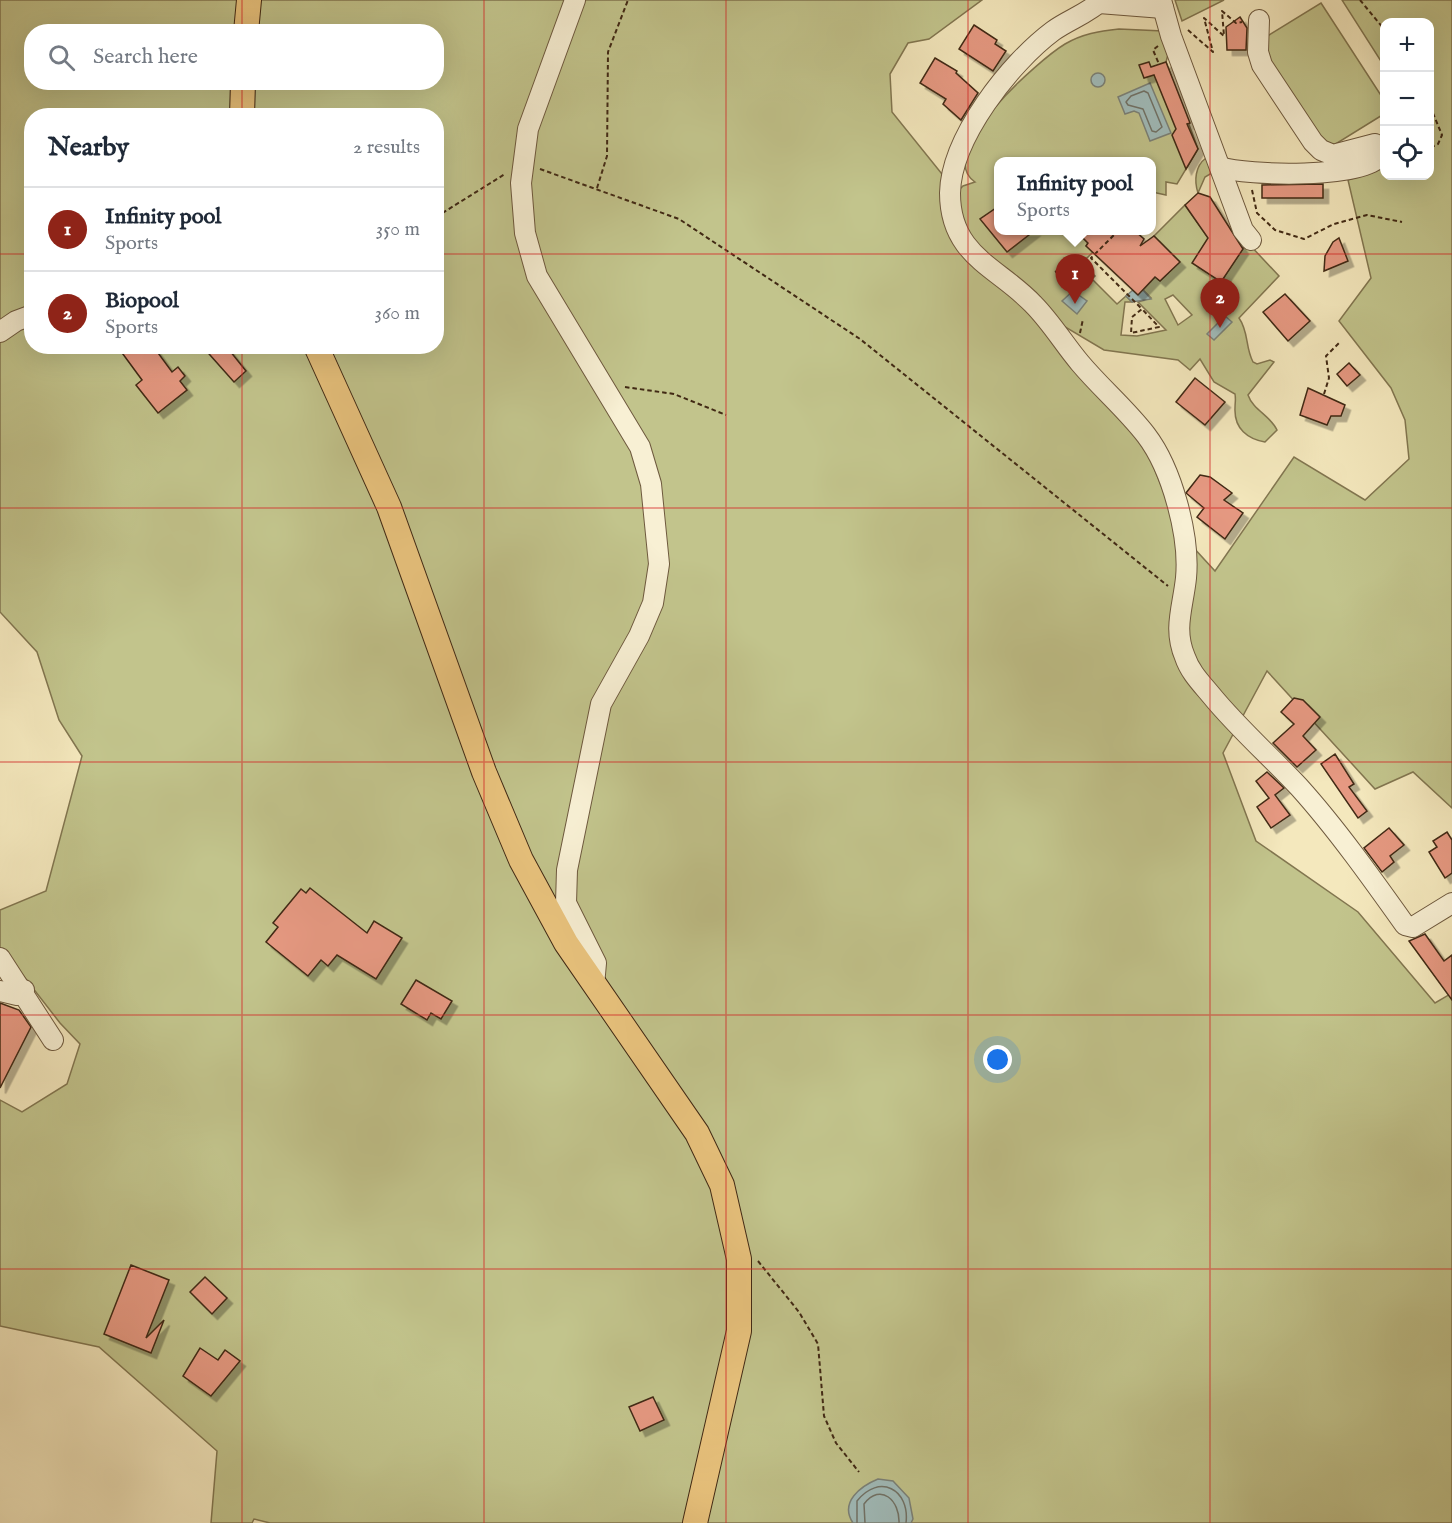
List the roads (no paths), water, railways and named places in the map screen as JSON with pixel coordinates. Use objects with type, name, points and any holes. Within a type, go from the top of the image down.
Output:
[{"type":"main road","points":[[247,24],[249,0]]},
{"type":"main road","points":[[242,108],[243,90]]},
{"type":"main road","points":[[320,354],[389,507],[499,812],[536,887],[594,986],[697,1133],[718,1173],[733,1220],[741,1284],[739,1331],[695,1523]]},
{"type":"street","points":[[575,0],[531,114],[522,164],[525,233],[533,265],[548,296],[633,434],[648,469],[655,510],[659,564],[653,603],[639,636],[601,704],[567,870],[566,903],[596,963],[594,986]]},
{"type":"street","points":[[1251,240],[1242,230],[1220,167],[1165,41],[1162,4],[1100,2],[1052,32],[1001,84],[975,122],[958,157],[951,178],[951,204],[956,227],[974,255],[992,272],[1033,303],[1082,365],[1137,425],[1155,449],[1167,477],[1186,546],[1186,579],[1178,634],[1189,667],[1228,716],[1302,790],[1405,925],[1413,927],[1452,903]]},
{"type":"street","points":[[1220,167],[1248,173],[1350,169],[1372,164],[1382,155],[1375,144],[1333,155],[1317,146],[1262,65],[1258,52],[1259,20]]},
{"type":"street","points":[[0,332],[24,318]]},
{"type":"street","points":[[0,958],[24,990],[54,1040]]},
{"type":"street","points":[[0,991],[17,995],[24,990]]},
{"type":"water","points":[[1095,73],[1101,73],[1105,80],[1101,87],[1095,87],[1091,83],[1091,77]]},
{"type":"water","points":[[1150,83],[1171,133],[1150,141],[1139,113],[1134,111],[1125,114],[1118,97]]},
{"type":"water","points":[[1133,290],[1143,290],[1151,299],[1132,302],[1126,296]]},
{"type":"water","points":[[1073,291],[1087,301],[1077,314],[1062,301]]},
{"type":"water","points":[[1225,316],[1232,322],[1214,340],[1207,334]]},
{"type":"water","points":[[878,1479],[893,1481],[909,1498],[913,1519],[911,1523],[853,1523],[849,1515],[850,1502],[859,1490]]},
{"type":"place","name":"Infinity pool","points":[[1075,304]]},
{"type":"place","name":"Biopool","points":[[1220,328]]}]
